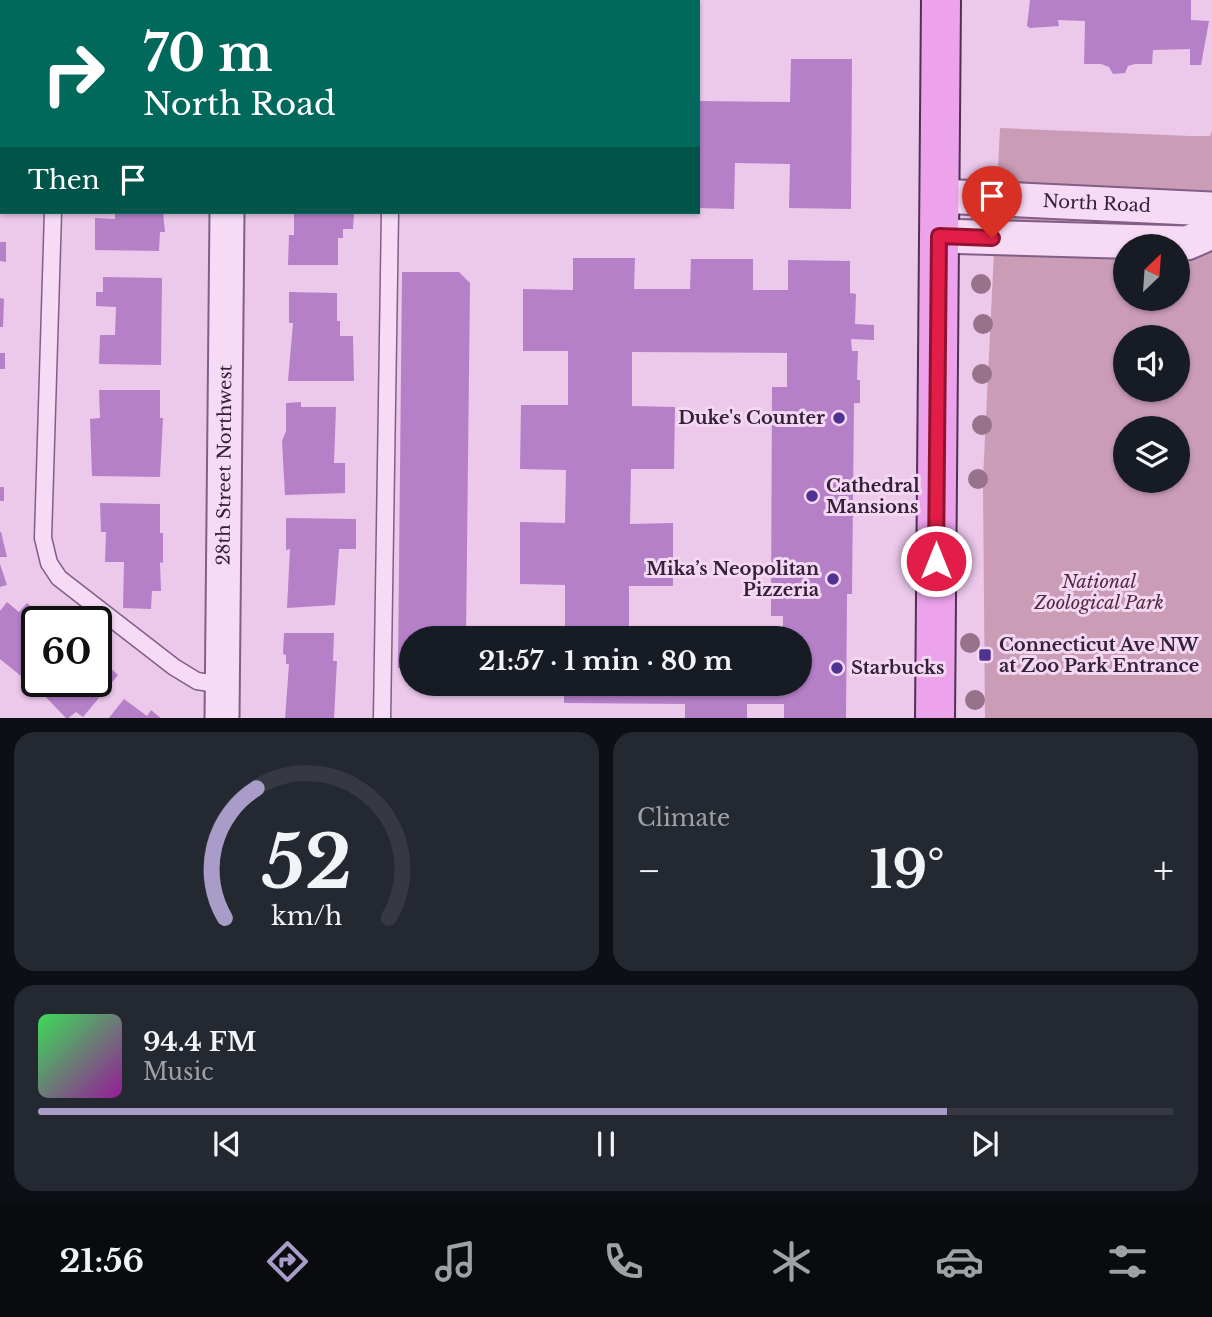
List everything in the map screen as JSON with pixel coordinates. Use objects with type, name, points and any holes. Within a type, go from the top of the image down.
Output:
[{"type":"main road","points":[[935,718],[941,0]]},
{"type":"street","name":"North Road","points":[[939,196],[1212,209]]},
{"type":"street","name":"28th Street Northwest","points":[[222,718],[228,214]]},
{"type":"street","name":"North Road","points":[[939,236],[1187,243],[1212,232]]},
{"type":"lane","points":[[52,214],[43,538],[49,563],[59,578],[174,667],[197,681],[223,685]]},
{"type":"lane","points":[[382,718],[390,214]]},
{"type":"green space","name":"National Zoological Park","points":[[1000,128],[1190,136],[1210,136],[1212,131],[1212,718],[985,718],[983,479]]},
{"type":"building","points":[[1030,0],[1191,0],[1191,20],[1209,21],[1201,65],[1190,65],[1190,49],[1153,50],[1152,64],[1128,66],[1125,73],[1113,74],[1109,67],[1101,64],[1084,64],[1085,21],[1058,20],[1059,26],[1030,28],[1027,26]]},
{"type":"building","points":[[791,59],[852,59],[851,209],[789,208],[790,164],[735,163],[734,209],[700,208],[700,101],[790,102]]},
{"type":"building","points":[[115,214],[163,214],[165,232],[160,232],[159,251],[95,250],[95,218],[115,219]]},
{"type":"building","points":[[294,214],[354,214],[353,229],[343,229],[343,238],[338,238],[338,265],[288,265],[289,235],[294,235]]},
{"type":"building","points":[[0,242],[6,242],[6,262],[0,261]]},
{"type":"building","name":"Cathedral Mansions","points":[[573,258],[635,258],[634,289],[690,289],[691,259],[753,259],[753,290],[788,290],[788,260],[850,261],[850,293],[856,294],[855,324],[874,325],[874,340],[851,339],[852,351],[858,351],[857,380],[860,380],[860,403],[854,403],[852,594],[847,594],[846,718],[784,718],[784,704],[747,704],[747,718],[685,718],[685,704],[564,703],[564,696],[812,696],[812,626],[783,626],[783,616],[771,616],[772,387],[787,387],[787,353],[632,352],[632,406],[675,407],[674,469],[631,469],[630,524],[673,523],[673,586],[629,586],[629,626],[565,626],[565,585],[520,584],[520,522],[565,523],[566,470],[520,469],[521,405],[568,405],[568,351],[523,351],[523,289],[573,290]]},
{"type":"building","points":[[402,272],[459,272],[470,283],[466,626],[399,626],[398,668]]},
{"type":"building","points":[[103,277],[162,278],[161,365],[99,364],[100,335],[115,335],[116,307],[96,306],[96,292],[103,292]]},
{"type":"building","points":[[289,292],[337,293],[340,336],[353,336],[354,381],[288,381],[293,323],[289,323]]},
{"type":"building","points":[[0,298],[4,299],[3,327],[0,327]]},
{"type":"building","points":[[0,353],[5,353],[5,369],[0,369]]},
{"type":"building","points":[[99,390],[160,390],[160,418],[163,418],[160,477],[92,476],[90,419],[100,418]]},
{"type":"building","points":[[301,402],[301,407],[336,407],[334,463],[345,463],[345,493],[285,495],[282,441],[286,431],[286,403]]},
{"type":"building","points":[[0,487],[4,487],[4,501],[0,501]]},
{"type":"building","points":[[100,503],[160,504],[160,533],[163,533],[161,591],[152,591],[151,609],[123,608],[124,562],[105,562],[106,532],[101,532]]},
{"type":"building","points":[[286,518],[356,519],[356,549],[339,549],[335,605],[287,608],[290,549],[286,550]]},
{"type":"building","points":[[1,532],[7,557],[0,557]]},
{"type":"building","points":[[0,564],[7,585],[0,587]]},
{"type":"building","points":[[7,602],[19,612],[21,610],[21,676],[0,659],[0,611]]},
{"type":"building","points":[[284,633],[334,633],[333,661],[337,661],[334,718],[285,718],[289,664],[286,664],[286,655],[283,654]]},
{"type":"building","points":[[112,669],[118,675],[112,682]]},
{"type":"building","points":[[46,697],[100,697],[83,717],[76,712],[66,718]]},
{"type":"building","points":[[124,699],[147,716],[151,710],[161,718],[109,718]]},
{"type":"place","name":"Duke's Counter","points":[[839,418]]},
{"type":"place","name":"Cathedral Mansions","points":[[812,496]]},
{"type":"place","name":"Mika’s Neopolitan Pizzeria","points":[[833,579]]},
{"type":"place","name":"Connecticut Ave NW at Zoo Park Entrance","points":[[985,655]]},
{"type":"place","name":"Starbucks","points":[[837,668]]},
{"type":"route","points":[[936,561],[939,236],[992,238]]}]
